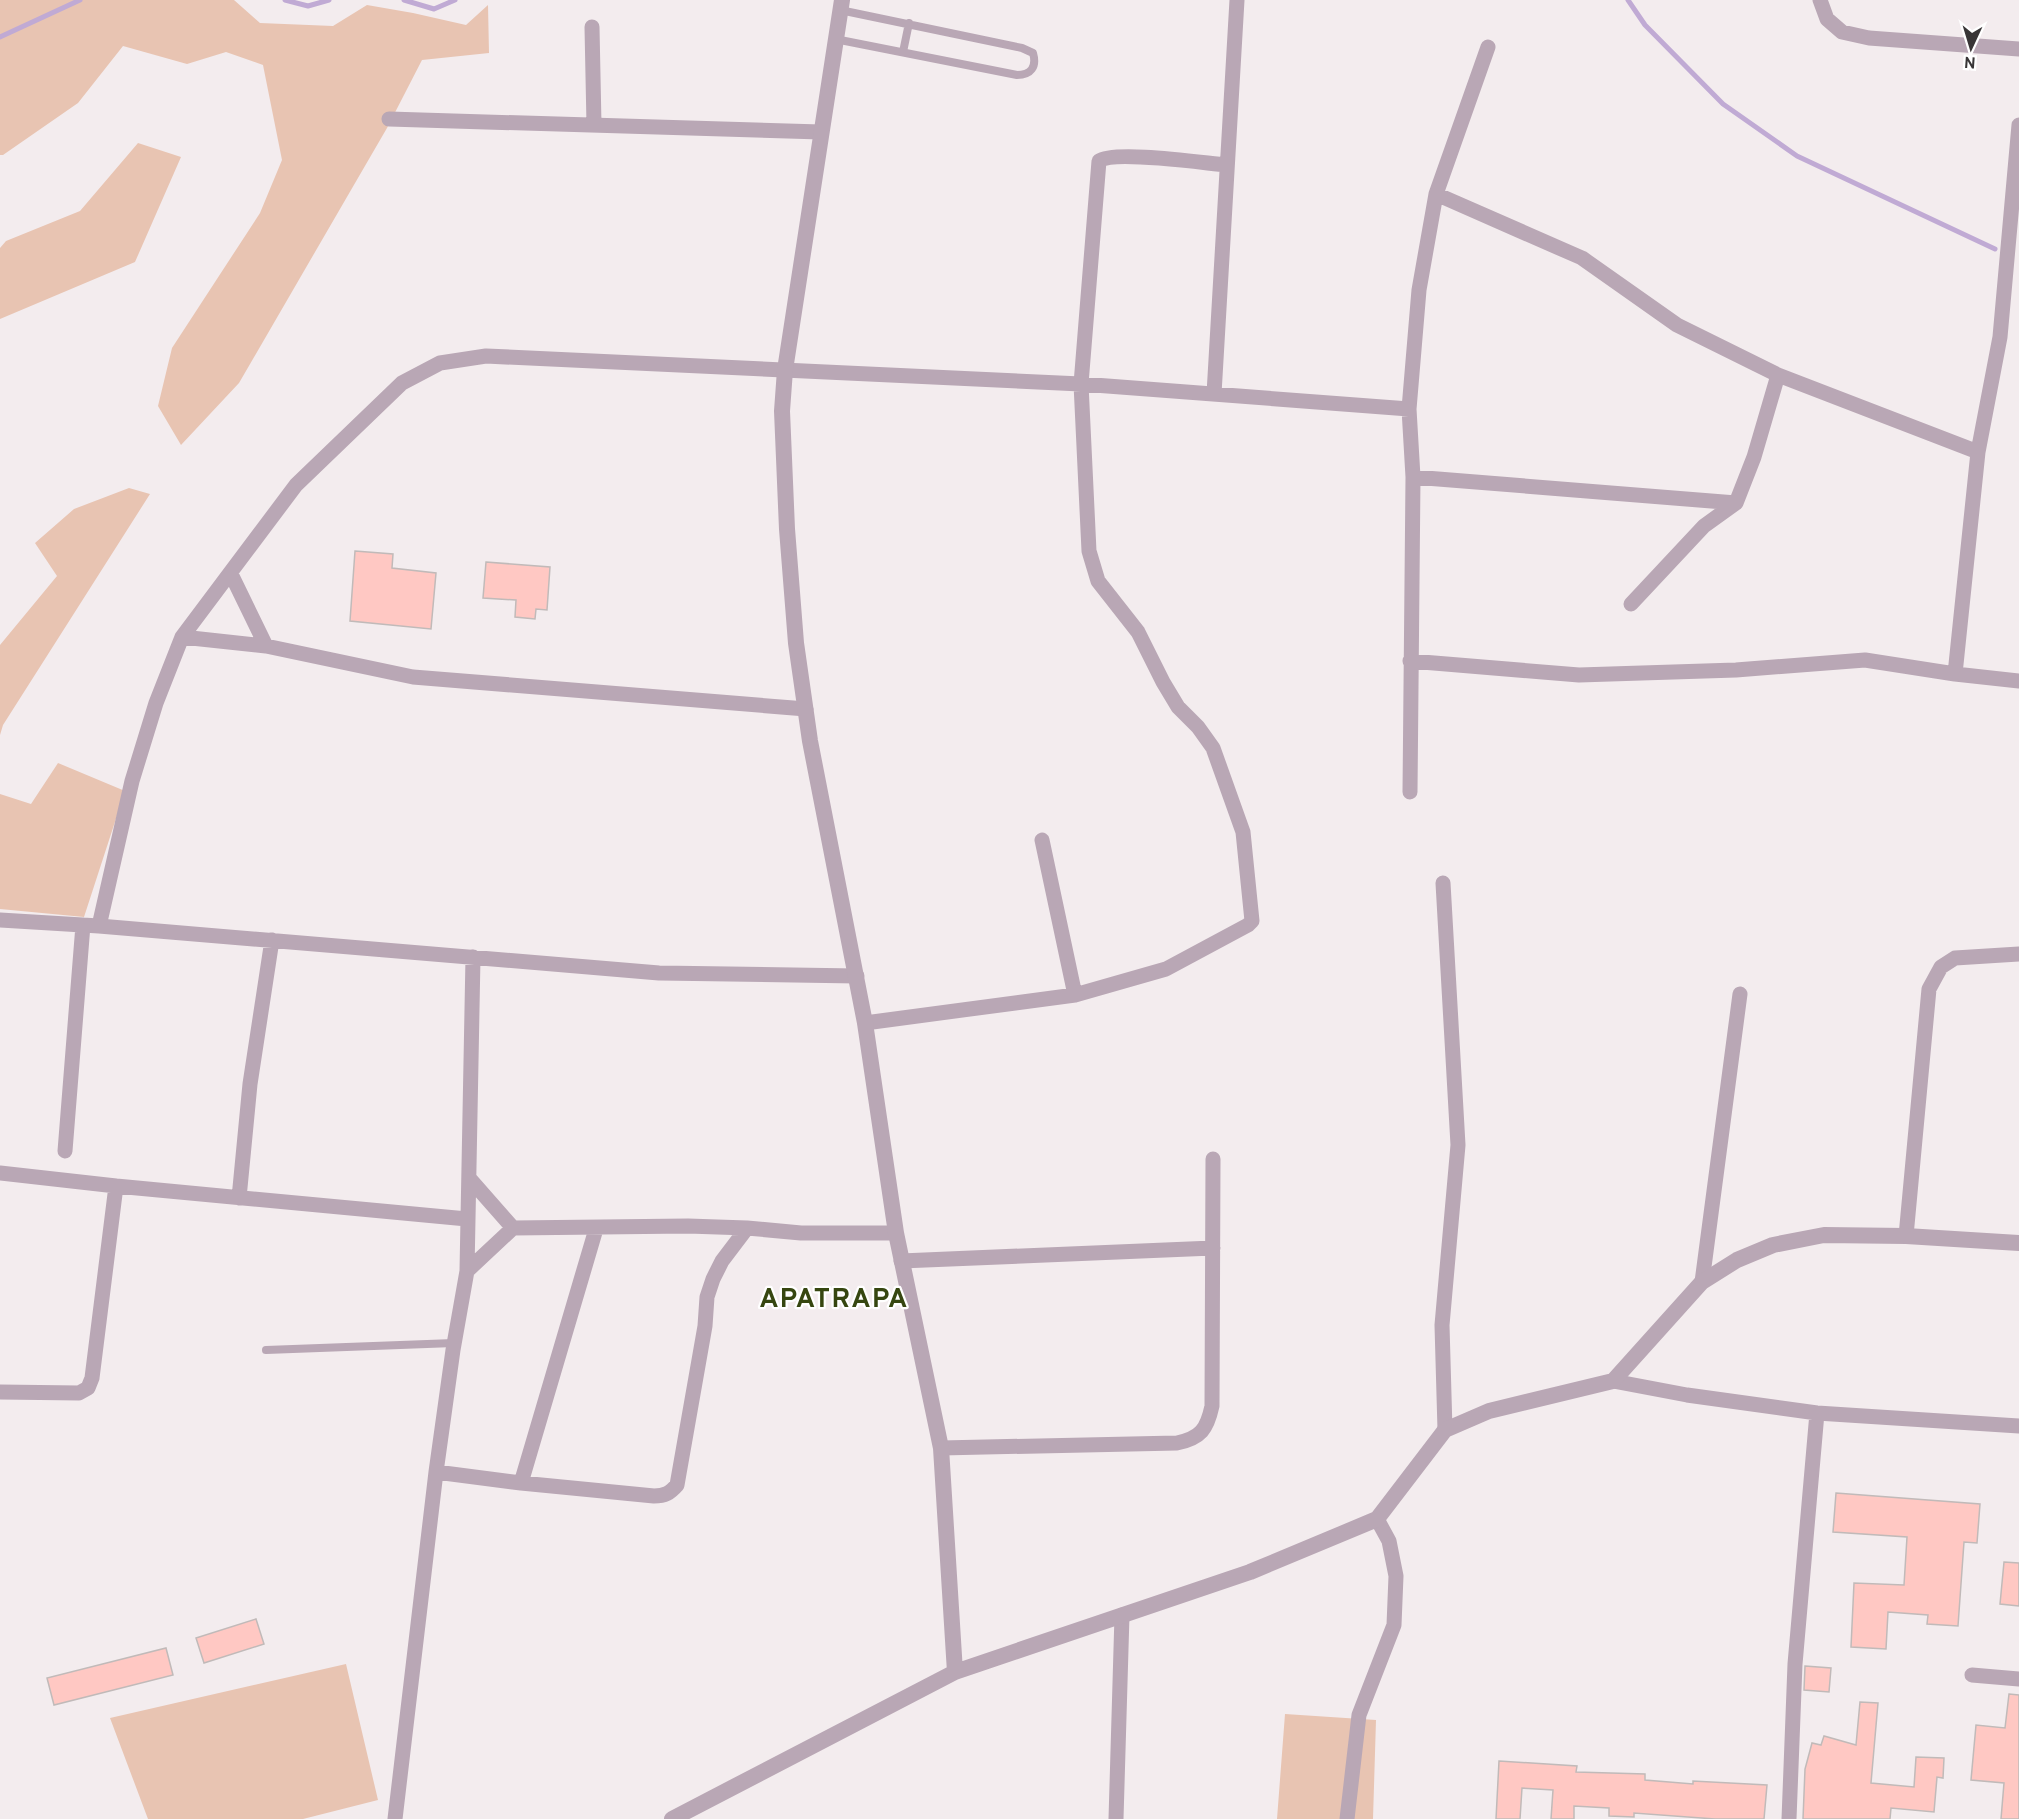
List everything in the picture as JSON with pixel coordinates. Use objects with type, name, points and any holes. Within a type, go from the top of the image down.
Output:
[{"type":"street","points":[[1214,394],[1237,0]]},
{"type":"street","points":[[1820,0],[1827,19],[1842,32],[1869,38],[2019,49]]},
{"type":"street","points":[[841,5],[785,370],[782,411],[787,529],[796,643],[810,741],[857,976],[896,1233],[941,1448],[955,1672]]},
{"type":"street","points":[[592,27],[594,125]]},
{"type":"street","points":[[1410,792],[1413,477],[1409,409],[1419,290],[1436,194],[1488,47]]},
{"type":"street","points":[[389,119],[822,132]]},
{"type":"street","points":[[1955,674],[1978,452],[2000,337],[2019,125]]},
{"type":"street","points":[[865,1023],[1075,995],[1166,969],[1252,921],[1243,832],[1213,748],[1198,727],[1178,707],[1138,632],[1098,581],[1089,551],[1081,384],[1099,161],[1104,158],[1143,158],[1226,165]]},
{"type":"street","points":[[1436,194],[1582,258],[1677,326],[1778,375],[1978,452]]},
{"type":"street","points":[[99,926],[132,781],[156,703],[182,638],[296,485],[402,382],[440,363],[486,356],[1081,384],[1409,409]]},
{"type":"street","points":[[1631,604],[1704,526],[1736,503],[1754,457],[1778,375]]},
{"type":"street","points":[[1413,477],[1736,503]]},
{"type":"street","points":[[231,574],[266,646]]},
{"type":"street","points":[[182,638],[266,646],[413,678],[806,709]]},
{"type":"street","points":[[1410,661],[1579,675],[1736,670],[1865,660],[2019,681]]},
{"type":"street","points":[[1042,840],[1075,995]]},
{"type":"street","points":[[1443,883],[1458,1145],[1442,1326],[1445,1430]]},
{"type":"street","points":[[0,920],[99,926],[659,973],[857,976]]},
{"type":"street","points":[[65,1151],[83,925]]},
{"type":"street","points":[[239,1198],[250,1083],[272,940]]},
{"type":"street","points":[[1906,1236],[1929,989],[1941,967],[1955,958],[2019,954]]},
{"type":"street","points":[[395,1819],[436,1472],[454,1343],[467,1272],[473,957]]},
{"type":"street","points":[[1702,1282],[1740,994]]},
{"type":"street","points":[[941,1448],[1177,1443],[1190,1440],[1202,1432],[1209,1421],[1212,1406],[1213,1159]]},
{"type":"street","points":[[0,1173],[467,1219]]},
{"type":"street","points":[[469,1178],[513,1228]]},
{"type":"street","points":[[0,1392],[79,1393],[88,1388],[92,1378],[116,1186]]},
{"type":"street","points":[[467,1272],[513,1228],[688,1226],[801,1233],[896,1233]]},
{"type":"street","points":[[521,1483],[596,1228]]},
{"type":"street","points":[[436,1472],[654,1496],[663,1496],[670,1492],[677,1485],[705,1326],[707,1297],[712,1279],[722,1261],[747,1228]]},
{"type":"street","points":[[1613,1381],[1702,1282],[1737,1260],[1773,1245],[1824,1235],[1906,1236],[2019,1243]]},
{"type":"street","points":[[902,1261],[1213,1248]]},
{"type":"street","points":[[672,1819],[955,1672],[1250,1572],[1377,1520],[1445,1430],[1488,1411],[1613,1381],[1687,1395],[1818,1413],[2019,1426]]},
{"type":"street","points":[[1788,1819],[1795,1664],[1818,1413]]},
{"type":"street","points":[[1347,1819],[1359,1715],[1394,1625],[1396,1576],[1389,1541],[1377,1520]]},
{"type":"street","points":[[1116,1819],[1122,1615]]},
{"type":"street","points":[[1972,1675],[2019,1679]]},
{"type":"lane","points":[[836,39],[1017,75],[1024,75],[1034,68],[1033,53],[1028,49],[909,23],[841,5]]},
{"type":"lane","points":[[903,52],[909,23]]},
{"type":"lane","points":[[266,1350],[454,1343]]},
{"type":"shaded area","points":[[0,0],[234,0],[260,23],[333,26],[367,5],[466,25],[488,5],[489,53],[422,60],[387,128],[239,383],[181,445],[158,406],[172,348],[260,213],[282,160],[263,65],[226,52],[187,64],[123,46],[78,103],[0,155]]},
{"type":"shaded area","points":[[138,143],[181,157],[135,262],[0,319],[0,248],[6,241],[80,211]]},
{"type":"shaded area","points":[[129,488],[150,494],[3,725],[0,735],[0,645],[57,576],[35,543],[74,509]]},
{"type":"shaded area","points":[[58,763],[125,791],[84,917],[0,909],[0,794],[31,804]]},
{"type":"shaded area","points":[[346,1664],[378,1800],[303,1819],[148,1819],[110,1718]]},
{"type":"shaded area","points":[[1285,1714],[1376,1720],[1373,1819],[1277,1819]]},
{"type":"building","points":[[355,551],[393,554],[392,568],[436,573],[431,629],[350,621]]},
{"type":"building","points":[[486,562],[550,567],[547,610],[536,609],[535,619],[515,617],[516,600],[483,598]]},
{"type":"building","points":[[1836,1493],[1980,1504],[1977,1543],[1964,1542],[1958,1626],[1927,1624],[1928,1615],[1888,1612],[1886,1649],[1851,1647],[1854,1583],[1904,1585],[1907,1537],[1833,1532]]},
{"type":"building","points":[[2004,1562],[2019,1563],[2019,1606],[2000,1604]]},
{"type":"building","points":[[256,1619],[264,1644],[204,1663],[196,1638]]},
{"type":"building","points":[[166,1648],[173,1675],[54,1705],[47,1678]]},
{"type":"building","points":[[1805,1666],[1831,1668],[1829,1692],[1804,1690]]},
{"type":"building","points":[[2009,1694],[2019,1695],[2019,1819],[2001,1819],[2004,1783],[1971,1780],[1976,1725],[2005,1728]]},
{"type":"building","points":[[1860,1702],[1878,1703],[1871,1783],[1914,1787],[1916,1757],[1944,1758],[1943,1778],[1937,1777],[1934,1812],[1891,1808],[1890,1819],[1803,1819],[1805,1769],[1812,1743],[1821,1745],[1824,1736],[1856,1745]]},
{"type":"building","points":[[1499,1761],[1577,1766],[1576,1772],[1645,1774],[1645,1780],[1693,1784],[1693,1781],[1767,1785],[1764,1819],[1715,1819],[1634,1813],[1634,1817],[1609,1816],[1609,1808],[1574,1806],[1574,1819],[1551,1819],[1553,1790],[1522,1788],[1520,1819],[1496,1819]]},
{"type":"waterway","points":[[0,37],[80,0]]},
{"type":"waterway","points":[[285,0],[308,6],[329,0]]},
{"type":"waterway","points":[[404,0],[434,9],[455,0]]},
{"type":"waterway","points":[[1628,0],[1645,25],[1723,104],[1797,156],[1995,249]]},
{"type":"district","name":"APATRAPA","points":[[834,1300]]}]
